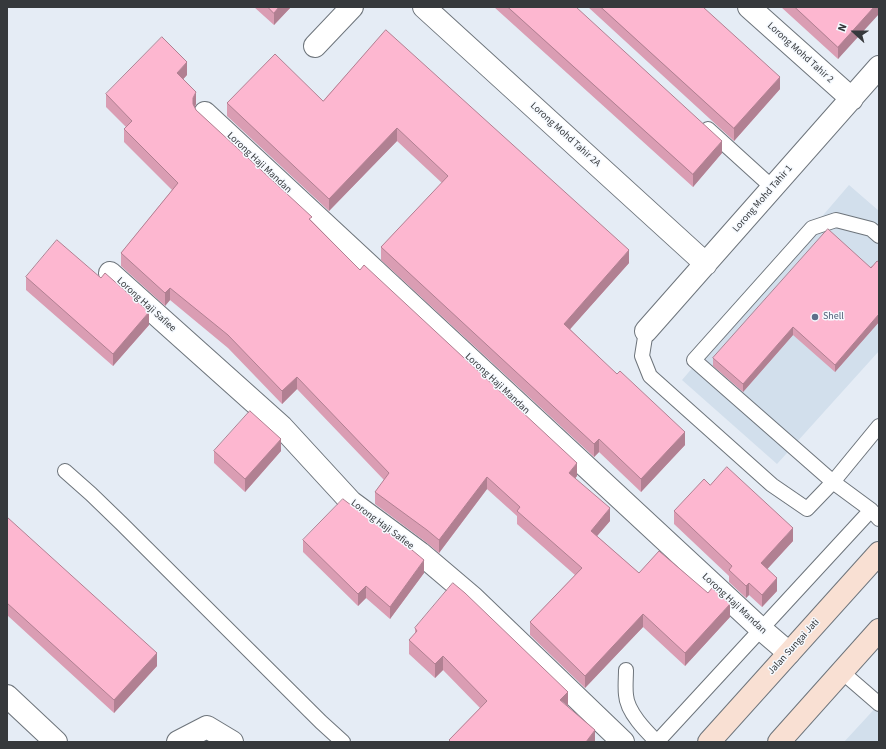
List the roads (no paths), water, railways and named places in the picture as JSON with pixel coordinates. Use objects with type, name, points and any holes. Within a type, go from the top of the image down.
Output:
[{"type":"main road","name":"Jalan Sungai Jati","points":[[709,742],[879,553]]},
{"type":"main road","points":[[779,742],[879,630]]},
{"type":"street","points":[[315,46],[352,7]]},
{"type":"street","name":"Lorong Mohd Tahir 2A","points":[[424,7],[706,264]]},
{"type":"street","name":"Lorong Mohd Tahir 2","points":[[749,7],[852,99]]},
{"type":"street","name":"Lorong Mohd Tahir 1","points":[[646,331],[879,67]]},
{"type":"street","name":"Lorong Haji Mandan","points":[[205,114],[761,629],[789,653]]},
{"type":"street","name":"Lorong Haji Safiee","points":[[110,272],[282,427],[351,502],[420,553],[473,598],[623,742]]},
{"type":"street","points":[[7,696],[56,742]]},
{"type":"street","points":[[178,742],[206,727],[232,742]]},
{"type":"lane","points":[[697,118],[773,188]]},
{"type":"lane","points":[[626,670],[626,697],[632,712],[645,730],[657,742],[761,629],[875,515],[833,482],[694,360],[812,228],[836,220],[871,229],[879,236]]},
{"type":"lane","points":[[646,331],[642,356],[650,376],[772,484],[807,509],[833,482],[879,426]]},
{"type":"lane","points":[[65,471],[117,519],[321,722],[343,742]]},
{"type":"lane","points":[[842,672],[879,704]]},
{"type":"place","name":"Shell","points":[[815,317]]}]
